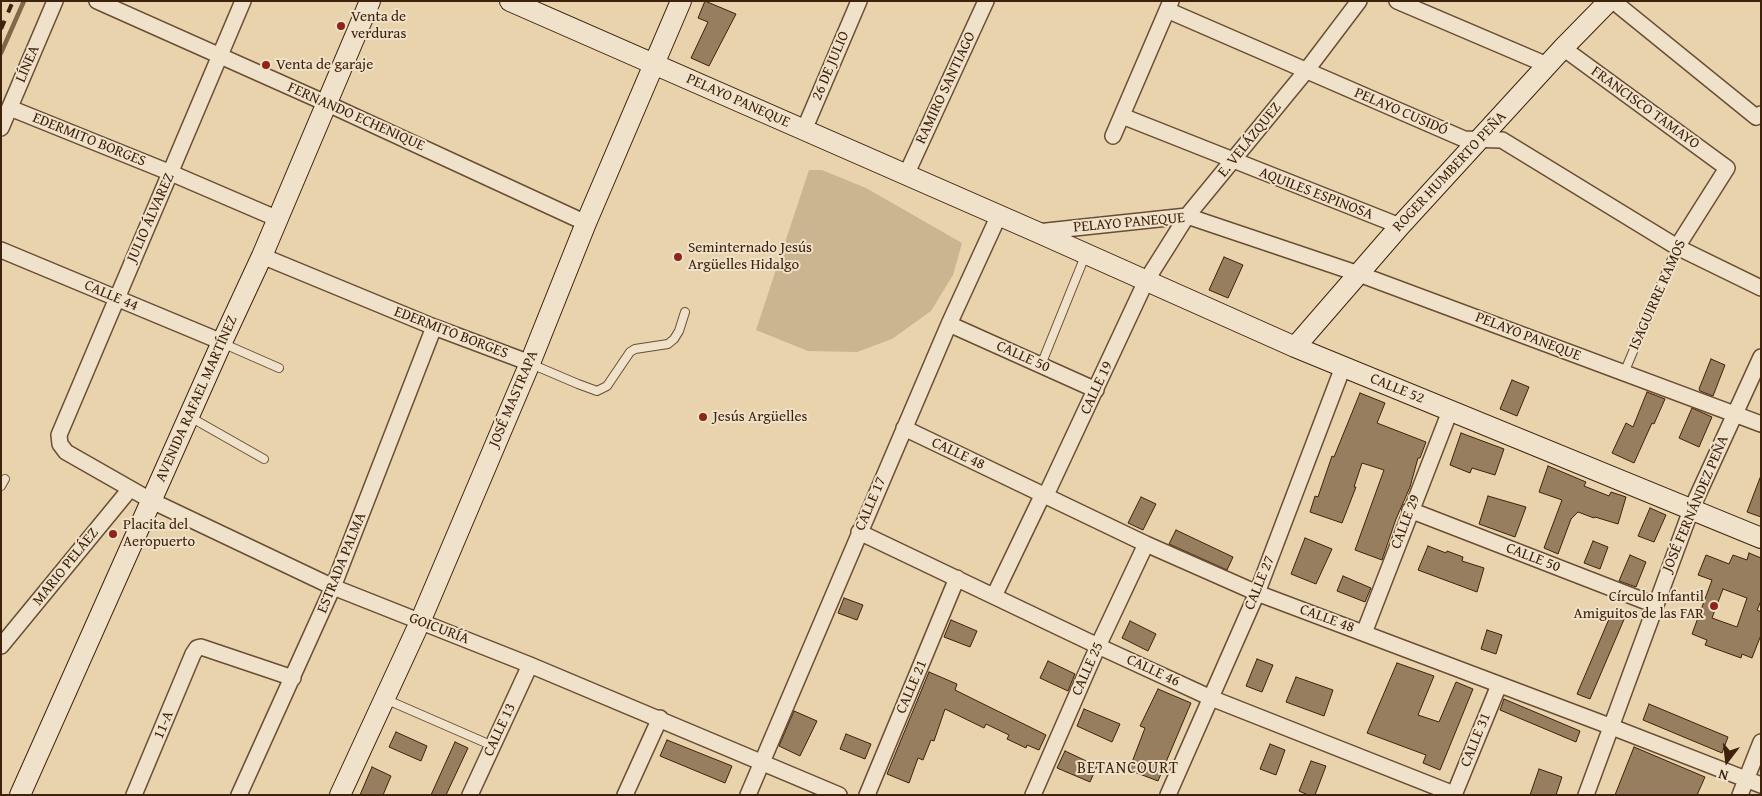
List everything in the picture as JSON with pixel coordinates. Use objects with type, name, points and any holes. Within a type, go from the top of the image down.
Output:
[{"type":"street","name":"LÍNEA","points":[[1,128],[55,1]]},
{"type":"street","name":"FERNANDO ECHENIQUE","points":[[97,1],[328,104],[586,223]]},
{"type":"street","name":"JULIO ÁLVAREZ","points":[[58,435],[171,173],[242,1]]},
{"type":"street","name":"AVENIDA RAFAEL MARTÍNEZ","points":[[20,795],[278,220],[370,1]]},
{"type":"street","name":"PELAYO PANEQUE","points":[[510,1],[1037,232],[1187,216],[1359,274],[1761,424]]},
{"type":"street","name":"JOSÉ MASTRAPA","points":[[340,795],[420,622],[530,363],[586,223],[681,1]]},
{"type":"street","name":"26 DE JULIO","points":[[804,130],[858,1]]},
{"type":"street","name":"RAMIRO SANTIAGO","points":[[906,175],[986,1]]},
{"type":"street","name":"E. VELÁZQUEZ","points":[[1146,281],[1187,216],[1306,71],[1359,1]]},
{"type":"street","points":[[1397,1],[1547,65]]},
{"type":"street","name":"ROGER HUMBERTO PEÑA","points":[[1294,347],[1400,226],[1547,65],[1609,1]]},
{"type":"street","points":[[1612,1],[1756,117],[1761,114]]},
{"type":"street","name":"PELAYO CUSIDÓ","points":[[1169,6],[1306,71],[1464,139],[1502,140],[1677,247],[1761,288]]},
{"type":"street","points":[[1113,136],[1169,6]]},
{"type":"street","name":"FRANCISCO TAMAYO","points":[[1563,48],[1727,168]]},
{"type":"street","name":"EDERMITO BORGES","points":[[10,108],[171,173],[278,220]]},
{"type":"street","name":"AQUILES ESPINOSA","points":[[1122,116],[1400,226]]},
{"type":"street","name":"ISAGUIRRE RAMOS","points":[[1677,247],[1727,168]]},
{"type":"street","name":"CALLE 17","points":[[748,795],[949,324],[999,216]]},
{"type":"street","name":"CALLE 52","points":[[1037,232],[1294,347],[1761,538]]},
{"type":"street","name":"CALLE 44","points":[[1,250],[222,342]]},
{"type":"street","name":"EDERMITO BORGES","points":[[262,256],[434,327],[530,363]]},
{"type":"street","name":"CALLE 19","points":[[994,596],[1096,390],[1146,281]]},
{"type":"street","name":"CALLE 50","points":[[949,324],[1096,390]]},
{"type":"street","name":"ESTRADA PALMA","points":[[240,795],[333,587],[434,327]]},
{"type":"street","name":"JOSÉ FERNÁNDEZ PEÑA","points":[[1586,795],[1691,510],[1761,357]]},
{"type":"street","name":"CALLE 27","points":[[1168,795],[1257,593],[1343,367]]},
{"type":"street","name":"CALLE 29","points":[[1364,633],[1410,510],[1450,411]]},
{"type":"street","name":"CALLE 48","points":[[904,428],[1146,544],[1257,593],[1761,785]]},
{"type":"street","name":"GOICURÍA","points":[[58,435],[60,444],[66,452],[130,489],[333,587],[660,718],[839,795]]},
{"type":"street","name":"MARIO PELÁEZ","points":[[3,640],[130,489]]},
{"type":"street","name":"CALLE 50","points":[[1410,510],[1655,605]]},
{"type":"street","name":"CALLE 46","points":[[859,532],[1211,698],[1454,794]]},
{"type":"street","name":"CALLE 25","points":[[1033,795],[1098,646],[1146,544]]},
{"type":"street","name":"CALLE 21","points":[[867,795],[957,578]]},
{"type":"street","name":"11-A","points":[[134,795],[197,648],[201,647],[293,678]]},
{"type":"street","name":"CALLE 13","points":[[470,795],[530,665]]},
{"type":"street","name":"CALLE 31","points":[[1454,794],[1499,685]]},
{"type":"street","points":[[625,795],[660,718]]},
{"type":"street","points":[[1740,795],[1761,742]]},
{"type":"lane","name":"ISAGUIRRE RAMOS","points":[[1624,373],[1677,247]]},
{"type":"lane","points":[[1041,365],[1086,254]]},
{"type":"lane","points":[[530,363],[578,384],[597,390],[607,386],[630,352],[635,349],[668,344],[674,339],[679,331],[685,312]]},
{"type":"lane","points":[[222,342],[280,368]]},
{"type":"lane","points":[[189,416],[264,459]]},
{"type":"lane","points":[[385,699],[493,746]]},
{"type":"shaded area","points":[[809,170],[822,170],[866,188],[962,243],[953,275],[931,311],[892,339],[857,352],[808,351],[756,330]]},
{"type":"building","points":[[705,1],[736,14],[709,66],[691,58],[708,22],[698,18]]},
{"type":"building","points":[[1224,257],[1243,265],[1228,298],[1209,290]]},
{"type":"building","points":[[1711,359],[1725,365],[1713,396],[1699,389]]},
{"type":"building","points":[[1512,380],[1529,387],[1517,416],[1500,409]]},
{"type":"building","points":[[1647,392],[1665,399],[1634,463],[1612,453],[1626,423],[1633,427]]},
{"type":"building","points":[[1360,393],[1385,403],[1377,423],[1426,442],[1420,458],[1418,458],[1410,487],[1396,519],[1382,560],[1355,550],[1384,470],[1362,463],[1354,487],[1356,487],[1342,523],[1310,512],[1315,496],[1318,497],[1332,456],[1334,457]]},
{"type":"building","points":[[1692,408],[1712,417],[1699,447],[1679,438]]},
{"type":"building","points":[[1461,433],[1504,449],[1495,475],[1472,468],[1470,473],[1450,465]]},
{"type":"building","points":[[1548,466],[1586,482],[1584,486],[1609,496],[1611,492],[1626,497],[1618,524],[1578,512],[1571,519],[1558,554],[1544,548],[1562,500],[1539,492]]},
{"type":"building","points":[[1761,479],[1761,517],[1747,512]]},
{"type":"building","points":[[1488,496],[1526,507],[1515,537],[1479,524]]},
{"type":"building","points":[[1141,497],[1156,504],[1143,530],[1128,523]]},
{"type":"building","points":[[1650,508],[1666,515],[1654,542],[1638,536]]},
{"type":"building","points":[[1176,530],[1233,557],[1227,570],[1169,544]]},
{"type":"building","points":[[1305,538],[1332,549],[1316,584],[1291,574]]},
{"type":"building","points":[[1593,541],[1608,547],[1600,569],[1584,563]]},
{"type":"building","points":[[1428,546],[1463,557],[1462,561],[1484,568],[1477,592],[1418,570]]},
{"type":"building","points":[[1749,553],[1761,558],[1761,601],[1757,610],[1761,612],[1761,635],[1752,658],[1742,654],[1741,658],[1705,645],[1707,640],[1692,634],[1712,580],[1698,575],[1706,555],[1729,564],[1733,555],[1747,560]],"holes":[[[1723,589],[1747,598],[1737,627],[1712,618]]]},
{"type":"building","points":[[1630,555],[1646,562],[1636,587],[1619,581]]},
{"type":"building","points":[[1343,576],[1371,588],[1365,602],[1337,591]]},
{"type":"building","points":[[844,598],[863,605],[857,620],[838,613]]},
{"type":"building","points":[[1612,612],[1625,617],[1590,699],[1577,694]]},
{"type":"building","points":[[951,620],[977,631],[970,647],[944,637]]},
{"type":"building","points":[[1130,621],[1156,634],[1148,651],[1122,638]]},
{"type":"building","points":[[1487,630],[1502,635],[1496,654],[1481,649]]},
{"type":"building","points":[[1257,659],[1273,665],[1262,692],[1246,686]]},
{"type":"building","points":[[1048,661],[1075,674],[1068,691],[1040,678]]},
{"type":"building","points":[[1397,663],[1434,676],[1418,715],[1439,722],[1456,682],[1473,689],[1440,770],[1423,763],[1426,755],[1367,733]]},
{"type":"building","points":[[929,672],[957,684],[955,690],[1046,735],[1039,750],[1027,745],[1026,748],[1007,739],[1009,735],[986,724],[984,728],[945,709],[934,741],[931,740],[923,760],[918,758],[909,783],[887,774]]},
{"type":"building","points":[[1296,677],[1333,690],[1324,716],[1286,702]]},
{"type":"building","points":[[1158,689],[1191,703],[1158,781],[1129,770],[1145,728],[1140,726]]},
{"type":"building","points":[[1504,699],[1580,731],[1576,742],[1500,710]]},
{"type":"building","points":[[1649,704],[1728,737],[1722,753],[1643,720]]},
{"type":"building","points":[[1084,709],[1120,724],[1112,742],[1077,726]]},
{"type":"building","points":[[794,711],[817,721],[800,756],[779,746]]},
{"type":"building","points":[[396,732],[427,746],[421,761],[389,747]]},
{"type":"building","points":[[846,734],[871,744],[865,759],[840,749]]},
{"type":"building","points":[[667,740],[732,766],[725,783],[660,756]]},
{"type":"building","points":[[455,742],[468,748],[446,795],[431,795]]},
{"type":"building","points":[[1270,744],[1285,750],[1276,775],[1260,769]]},
{"type":"building","points":[[1634,747],[1705,777],[1697,795],[1615,795]]},
{"type":"building","points":[[1065,751],[1097,766],[1090,782],[1057,768]]},
{"type":"building","points":[[1311,761],[1326,766],[1315,795],[1308,795],[1299,791]]},
{"type":"building","points":[[372,767],[391,776],[383,795],[360,795]]},
{"type":"building","points":[[1539,769],[1562,777],[1556,795],[1530,795]]},
{"type":"waterway","points":[[1,53],[24,1]]},
{"type":"railway","points":[[1,29],[13,1]]},
{"type":"place","name":"Venta de verduras","points":[[341,26]]},
{"type":"place","name":"Venta de garaje","points":[[266,65]]},
{"type":"place","name":"Seminternado Jesús Argüelles Hidalgo","points":[[678,257]]},
{"type":"place","name":"Jesús Argüelles","points":[[703,417]]},
{"type":"place","name":"Placita del Aeropuerto","points":[[113,534]]},
{"type":"place","name":"Círculo Infantil Amiguitos de las FAR","points":[[1714,606]]},
{"type":"district","name":"BETANCOURT","points":[[1128,769]]}]
